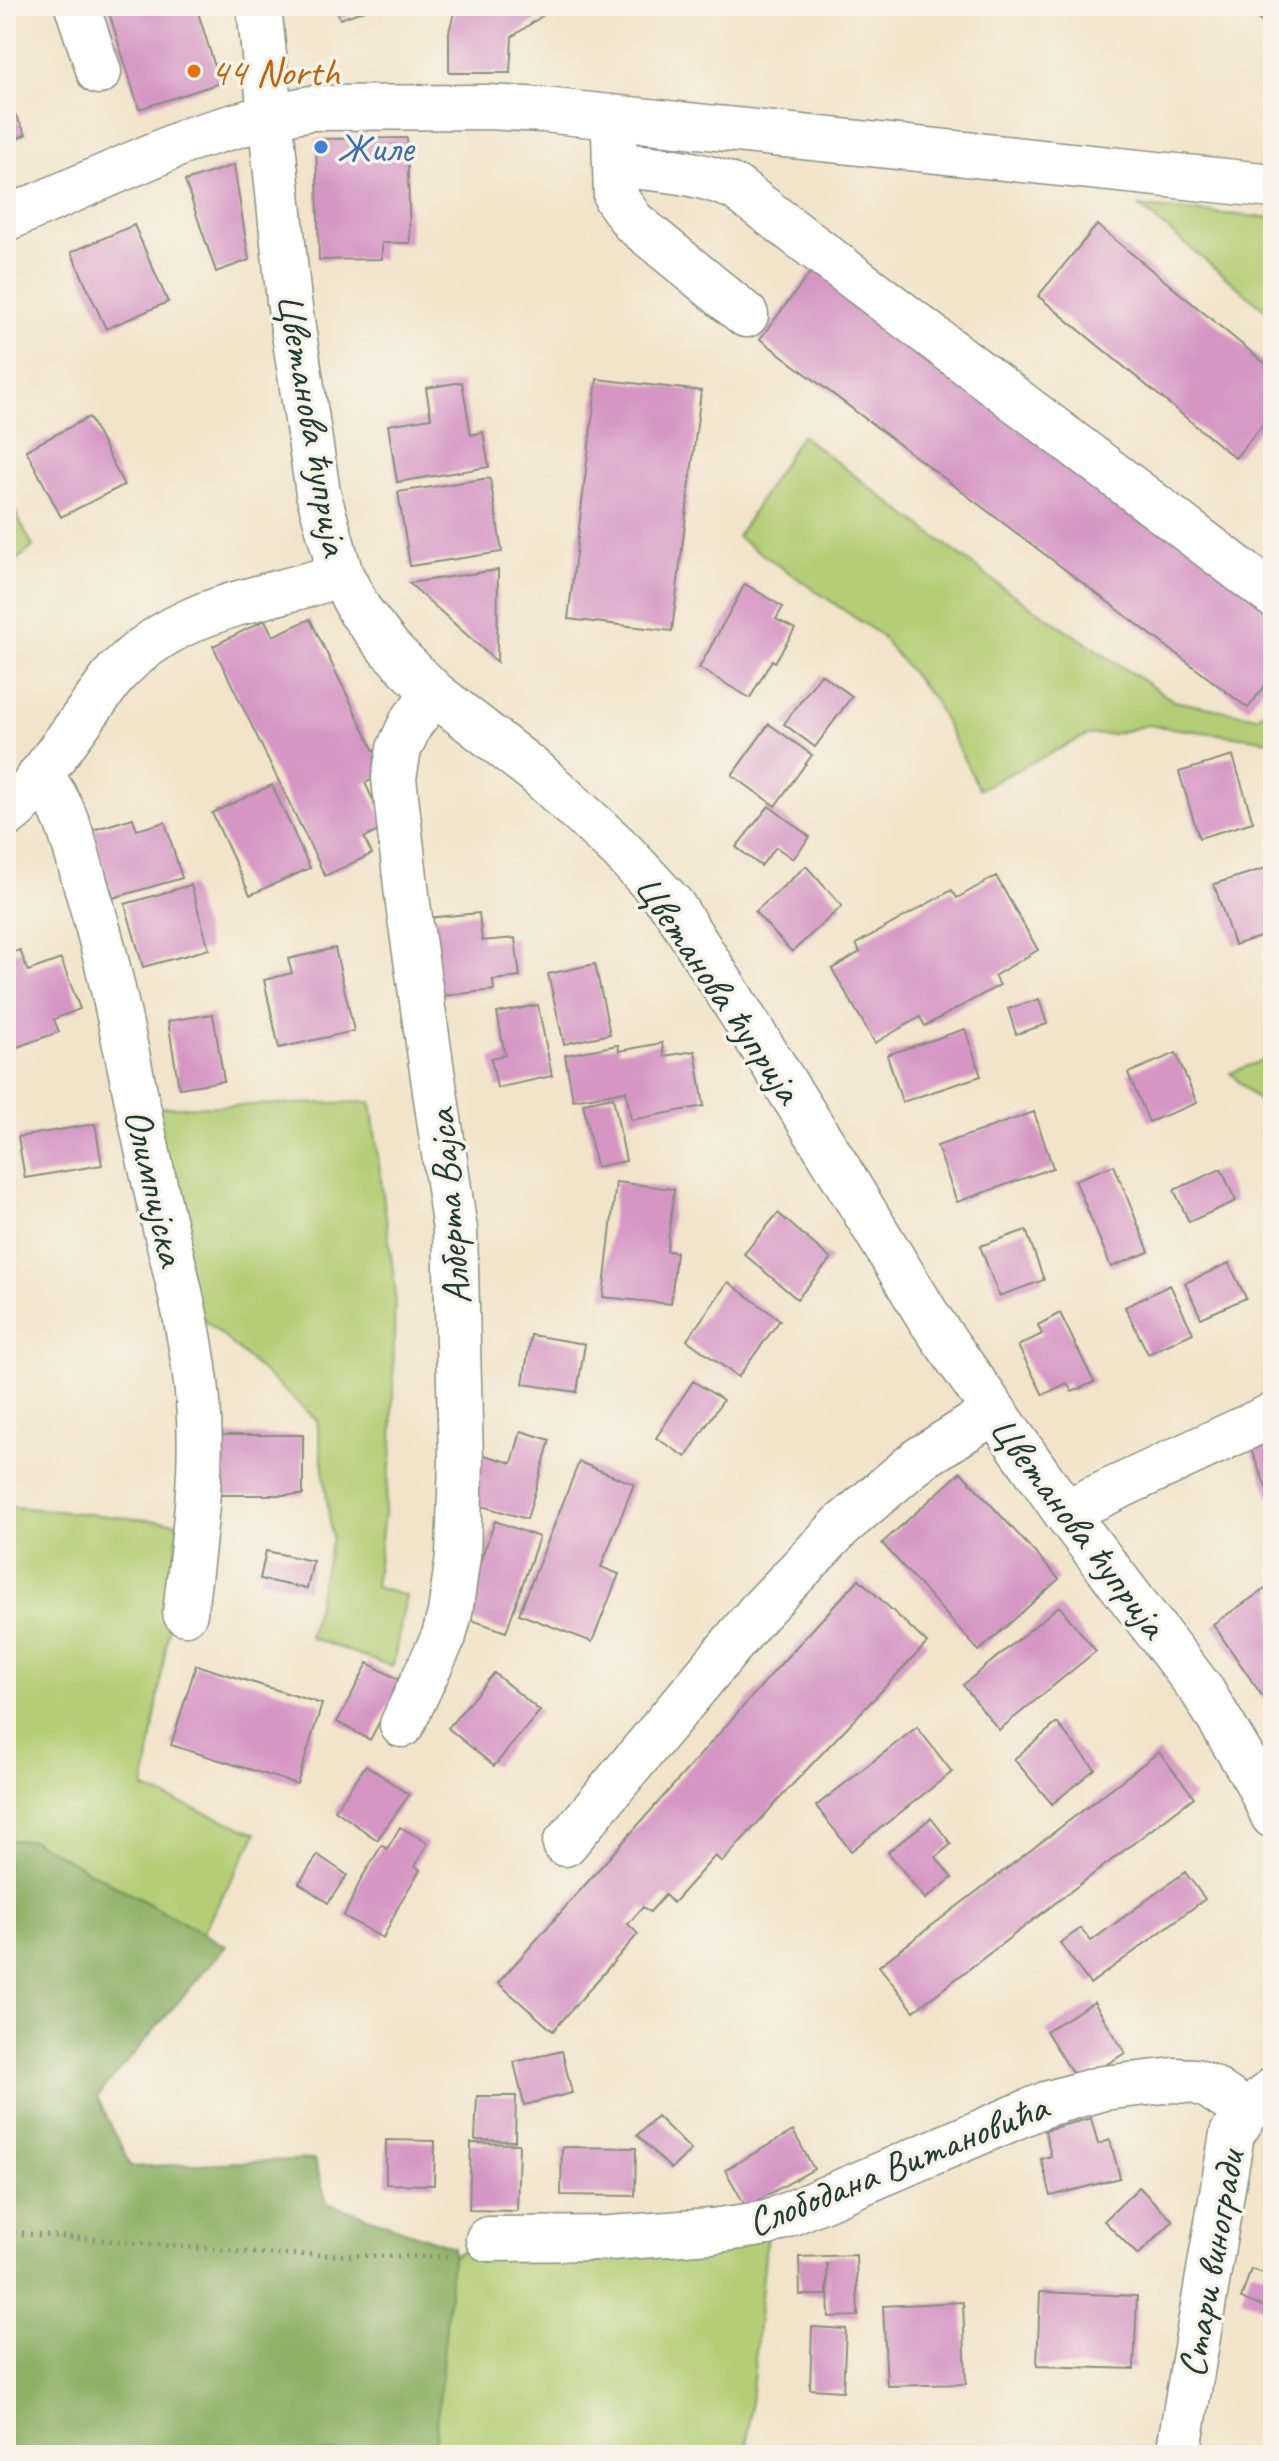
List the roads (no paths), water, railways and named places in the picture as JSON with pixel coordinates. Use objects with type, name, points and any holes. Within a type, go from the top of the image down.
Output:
[{"type":"street","points":[[77,6],[99,72]]},
{"type":"street","name":"Цветанова ћуприја","points":[[259,6],[289,301],[318,493],[341,575],[360,611],[389,648],[434,693],[537,773],[620,849],[673,906],[929,1318],[1065,1512],[1203,1692],[1268,1791]]},
{"type":"street","points":[[6,219],[193,138],[226,126],[311,108],[487,107],[612,116],[1273,186]]},
{"type":"street","points":[[612,116],[616,198],[633,222],[746,315]]},
{"type":"street","points":[[615,165],[671,169],[736,188],[1273,595]]},
{"type":"street","points":[[6,816],[18,806],[116,673],[131,657],[163,633],[238,602],[302,588],[341,575]]},
{"type":"street","name":"Алберта Вајса","points":[[402,1725],[444,1636],[450,1613],[458,1556],[461,1460],[455,1230],[394,778],[399,749],[411,723],[434,693]]},
{"type":"street","name":"Олимпијска","points":[[40,775],[65,815],[105,948],[193,1348],[199,1405],[199,1461],[196,1526],[185,1613]]},
{"type":"street","points":[[401,846],[383,863],[380,890],[410,1053],[439,1301],[439,1464],[436,1520],[426,1594]]},
{"type":"street","points":[[565,1844],[758,1613],[842,1525],[921,1458],[994,1412]]},
{"type":"street","points":[[1065,1512],[1273,1415]]},
{"type":"street","name":"Слободана Витановића","points":[[488,2239],[610,2238],[712,2231],[768,2223],[1046,2104],[1103,2088],[1133,2083],[1195,2081],[1260,2101]]},
{"type":"street","name":"Стари виногради","points":[[1178,2455],[1232,2134],[1260,2101]]},
{"type":"place","name":"44 North","points":[[194,71]]},
{"type":"place","name":"Жиле","points":[[321,147]]}]
